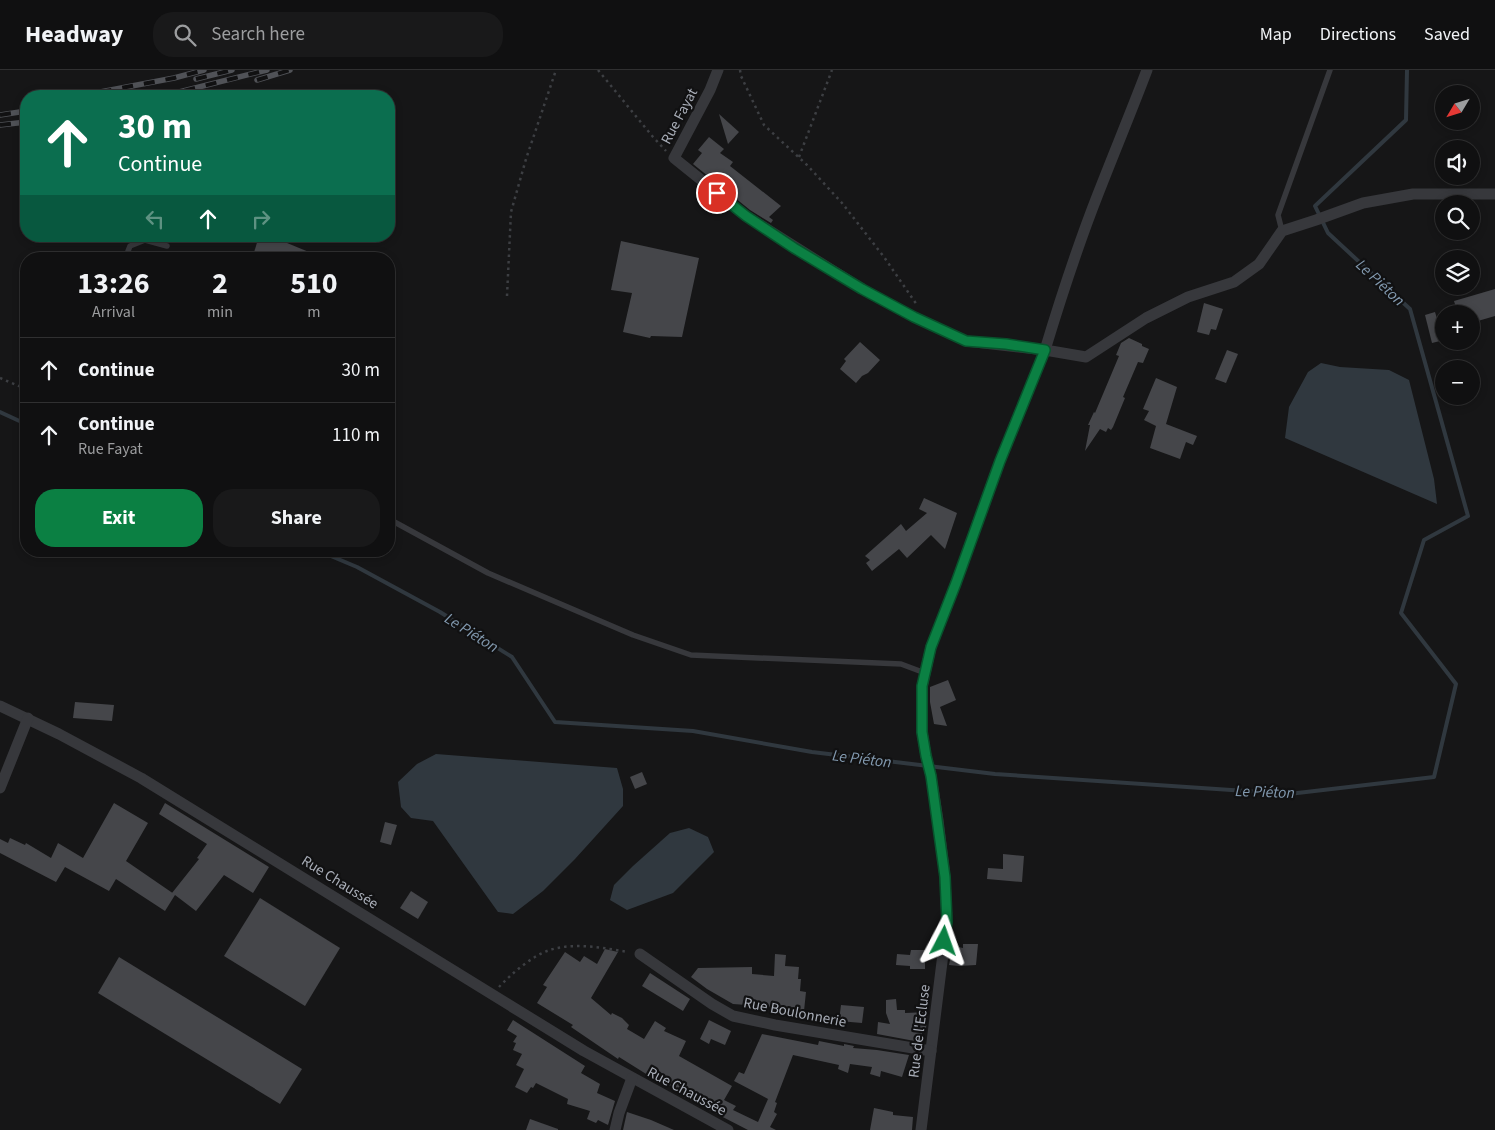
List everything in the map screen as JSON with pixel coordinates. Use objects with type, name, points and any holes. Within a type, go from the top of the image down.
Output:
[{"type":"street","name":"Rue Fayat","points":[[718,70],[710,90],[674,158],[746,216],[794,248],[862,289],[966,341],[1006,344],[1086,357],[1146,318],[1188,297],[1234,282],[1259,264],[1282,231]]},
{"type":"street","points":[[925,673],[931,647],[1000,461],[1045,350],[1063,291],[1098,194],[1147,70]]},
{"type":"street","points":[[1282,231],[1363,203],[1413,194],[1495,194]]},
{"type":"street","name":"Rue de l'Ecluse","points":[[921,1130],[947,922],[945,877],[931,776],[922,732],[921,702],[925,673]]},
{"type":"street","name":"Rue Chaussée","points":[[0,706],[28,718],[140,778],[584,1051],[728,1130]]},
{"type":"street","points":[[0,788],[28,718]]},
{"type":"street","name":"Rue Boulonnerie","points":[[640,954],[712,1004],[733,1016],[775,1025],[931,1051]]},
{"type":"street","name":"Rue Chaussée","points":[[615,1130],[619,1112],[632,1078]]},
{"type":"lane","points":[[1282,231],[1278,215],[1330,70]]},
{"type":"lane","points":[[128,252],[130,246],[140,242]]},
{"type":"lane","points":[[152,242],[167,246]]},
{"type":"lane","points":[[395,523],[488,573],[633,635],[691,655],[901,664],[925,673]]},
{"type":"path","points":[[507,296],[511,212],[526,159],[556,70]]},
{"type":"path","points":[[598,70],[647,130],[674,158]]},
{"type":"path","points":[[740,70],[764,125],[799,157],[842,203],[884,257],[931,324]]},
{"type":"path","points":[[799,157],[832,70]]},
{"type":"path","points":[[0,378],[20,387]]},
{"type":"path","points":[[493,994],[506,980],[526,964],[549,950],[592,947],[640,954]]},
{"type":"shaded area","points":[[1321,363],[1340,367],[1389,370],[1409,380],[1434,479],[1437,504],[1285,438],[1289,407],[1308,372]]},
{"type":"shaded area","points":[[436,754],[617,768],[623,789],[623,806],[543,891],[513,914],[498,912],[433,821],[411,818],[401,807],[398,782],[417,764]]},
{"type":"shaded area","points":[[689,828],[708,837],[714,852],[673,893],[627,910],[610,900],[614,885],[633,866],[670,833]]},
{"type":"building","points":[[719,114],[739,132],[728,144]]},
{"type":"building","points":[[709,137],[724,149],[720,153],[733,162],[730,166],[781,206],[769,217],[773,220],[771,223],[750,210],[693,164],[702,153],[698,150]]},
{"type":"building","points":[[621,241],[699,258],[682,337],[651,336],[650,338],[623,332],[632,293],[611,290]]},
{"type":"building","points":[[257,242],[285,242],[309,252],[254,252]]},
{"type":"building","points":[[1495,289],[1495,316],[1480,320],[1480,305],[1455,305],[1454,301],[1480,295]]},
{"type":"building","points":[[1204,303],[1223,309],[1216,330],[1211,329],[1209,335],[1197,332]]},
{"type":"building","points":[[1435,312],[1435,342],[1432,343],[1425,315]]},
{"type":"building","points":[[1129,338],[1149,349],[1143,363],[1138,362],[1113,427],[1111,430],[1108,428],[1106,432],[1100,429],[1085,451],[1090,425],[1088,425],[1119,356],[1116,355],[1121,343]]},
{"type":"building","points":[[860,342],[880,360],[856,383],[840,369],[846,361],[844,359]]},
{"type":"building","points":[[1227,350],[1238,354],[1226,383],[1215,379]]},
{"type":"building","points":[[1156,378],[1177,387],[1166,424],[1197,436],[1193,445],[1186,442],[1180,459],[1150,448],[1156,426],[1144,420],[1149,411],[1143,409]]},
{"type":"building","points":[[924,498],[957,513],[945,549],[931,535],[907,558],[899,549],[872,571],[866,563],[870,560],[865,556],[901,524],[906,531],[927,513],[919,509]]},
{"type":"building","points":[[948,680],[956,700],[940,707],[947,726],[934,724],[930,702],[930,687]]},
{"type":"building","points":[[75,702],[114,705],[112,721],[73,718]]},
{"type":"building","points":[[642,772],[647,784],[635,789],[630,777]]},
{"type":"building","points":[[114,803],[148,823],[126,861],[172,893],[199,859],[197,858],[207,844],[159,814],[165,803],[269,867],[253,893],[224,875],[196,911],[175,895],[165,911],[116,879],[109,891],[65,867],[56,882],[0,853],[0,839],[8,843],[10,838],[25,845],[26,843],[51,858],[58,843],[83,858]]},
{"type":"building","points":[[385,822],[397,825],[391,845],[380,842]]},
{"type":"building","points":[[1003,854],[1024,856],[1022,882],[987,879],[988,868],[1003,869]]},
{"type":"building","points":[[411,891],[428,902],[418,919],[400,908]]},
{"type":"building","points":[[260,898],[340,948],[305,1006],[224,956]]},
{"type":"building","points":[[963,944],[978,944],[976,965],[949,965],[953,946],[963,948]]},
{"type":"building","points":[[605,949],[618,952],[591,998],[611,1015],[612,1013],[622,1018],[629,1025],[627,1029],[644,1039],[655,1021],[666,1028],[664,1031],[686,1041],[679,1056],[732,1086],[724,1100],[736,1106],[733,1110],[758,1122],[768,1099],[770,1100],[734,1081],[739,1072],[744,1074],[762,1034],[818,1045],[819,1041],[854,1046],[853,1048],[909,1055],[902,1077],[881,1071],[880,1077],[870,1074],[872,1067],[850,1064],[848,1073],[838,1069],[839,1065],[793,1055],[775,1102],[777,1103],[774,1112],[777,1114],[770,1127],[776,1130],[748,1130],[682,1096],[684,1093],[651,1077],[619,1057],[618,1059],[571,1027],[573,1025],[537,1003],[547,987],[543,985],[565,952],[580,962],[584,956],[597,964]]},
{"type":"building","points":[[911,950],[925,950],[925,969],[910,969],[910,966],[896,965],[897,954],[910,955]]},
{"type":"building","points":[[775,954],[786,955],[785,966],[799,967],[800,991],[806,992],[804,1011],[733,1004],[691,977],[698,968],[752,967],[752,974],[774,976]]},
{"type":"building","points":[[119,957],[302,1069],[280,1104],[98,993]]},
{"type":"building","points":[[650,973],[690,999],[683,1011],[642,986]]},
{"type":"building","points":[[896,999],[897,1010],[905,1010],[905,1013],[928,1012],[926,1028],[923,1028],[920,1042],[877,1034],[878,1022],[890,1024],[886,1013],[886,1000]]},
{"type":"building","points":[[841,1005],[864,1007],[862,1023],[839,1021]]},
{"type":"building","points":[[513,1020],[585,1066],[581,1073],[600,1084],[597,1093],[615,1101],[608,1125],[598,1120],[596,1123],[587,1119],[590,1111],[567,1104],[568,1099],[536,1083],[527,1093],[515,1087],[524,1069],[516,1065],[522,1054],[513,1050],[516,1043],[513,1042],[517,1036],[507,1030]]},
{"type":"building","points":[[709,1020],[731,1031],[725,1045],[711,1039],[709,1044],[700,1039]]},
{"type":"building","points":[[874,1108],[893,1112],[893,1115],[913,1117],[912,1130],[870,1130]]},
{"type":"building","points":[[627,1112],[651,1120],[674,1130],[623,1130]]},
{"type":"building","points":[[530,1119],[558,1129],[558,1130],[526,1130]]},
{"type":"waterway","name":"Le Piéton","points":[[333,557],[357,567],[440,612],[512,657],[555,722],[693,731],[812,752],[995,774],[1289,794],[1434,777],[1456,684],[1401,613],[1424,540],[1468,516],[1410,309],[1328,233],[1315,206],[1406,120],[1407,70]]},
{"type":"waterway","name":"Le Piéton","points":[[0,412],[20,421]]},
{"type":"railway","points":[[111,90],[174,78],[204,70]]},
{"type":"railway","points":[[196,79],[232,70]]},
{"type":"railway","points":[[187,90],[267,70]]},
{"type":"railway","points":[[257,80],[290,70]]},
{"type":"railway","points":[[0,115],[20,112]]},
{"type":"railway","points":[[0,125],[20,123]]},
{"type":"route","points":[[717,193],[746,216],[794,248],[862,289],[914,317],[966,341],[1006,344],[1045,350],[1000,461],[931,647],[922,686],[922,732],[938,820],[945,877],[947,922],[944,941]]}]
